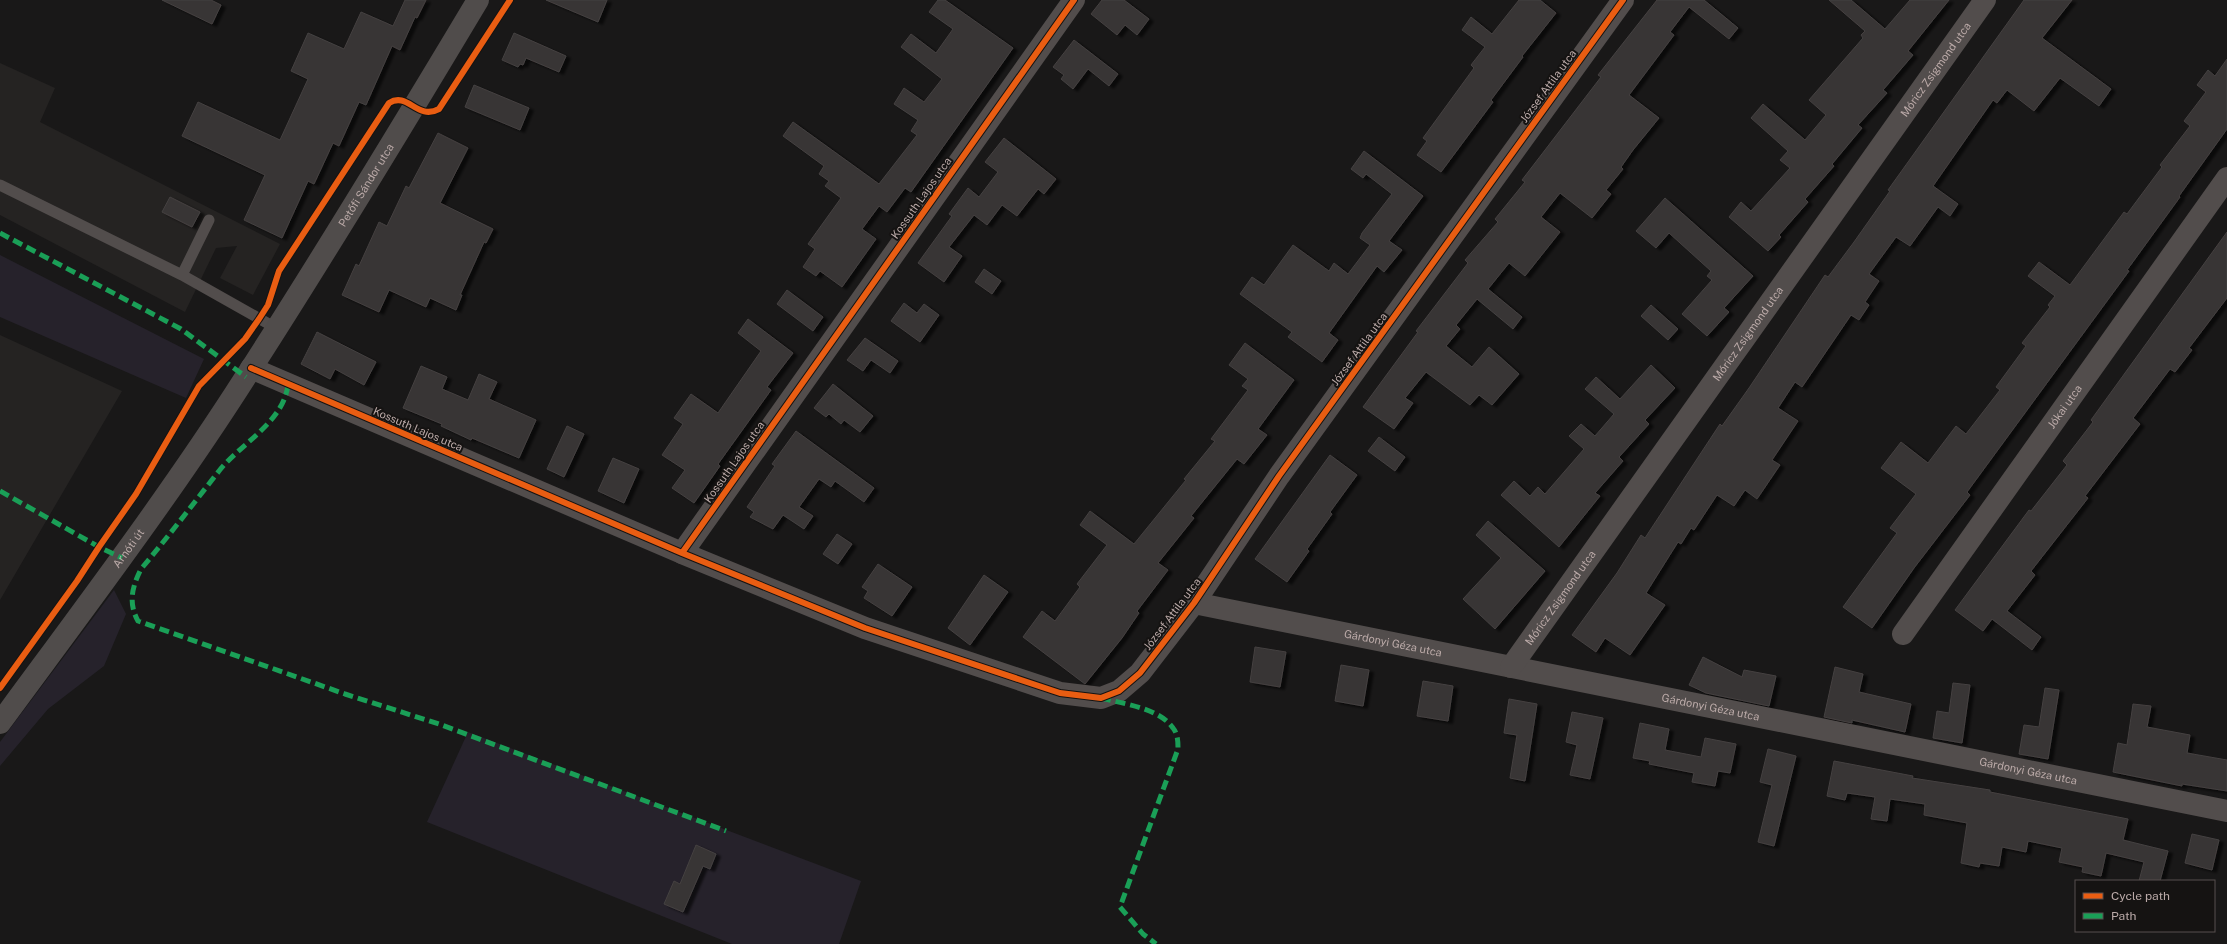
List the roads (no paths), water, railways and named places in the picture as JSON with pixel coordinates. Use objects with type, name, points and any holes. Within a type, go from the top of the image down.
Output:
[{"type":"main road","name":"Petőfi Sándor utca","points":[[251,368],[414,107],[478,0]]},
{"type":"main road","name":"Arnóti út","points":[[0,723],[122,558],[251,368]]},
{"type":"street","name":"Kossuth Lajos utca","points":[[251,368],[682,553],[1074,0]]},
{"type":"street","name":"József Attila utca","points":[[682,553],[865,628],[1060,693],[1101,698],[1119,691],[1140,673],[1194,603],[1279,476],[1623,0]]},
{"type":"street","name":"Móricz Zsigmond utca","points":[[1511,667],[1985,0]]},
{"type":"street","name":"Jókai utca","points":[[1903,634],[2227,178]]},
{"type":"street","name":"Gárdonyi Géza utca","points":[[1194,603],[2227,811]]},
{"type":"lane","points":[[0,185],[182,275],[276,328]]},
{"type":"lane","points":[[182,275],[209,220]]}]
